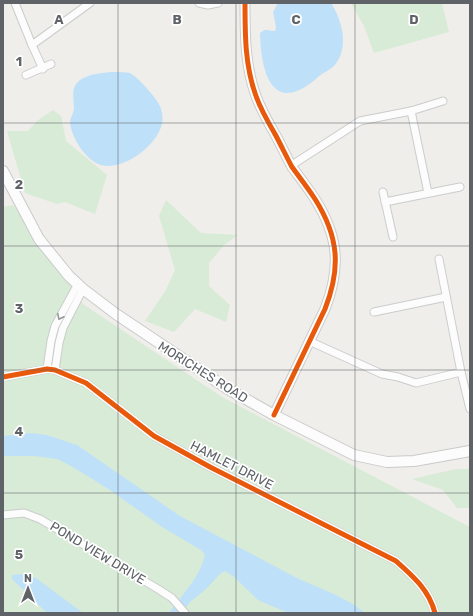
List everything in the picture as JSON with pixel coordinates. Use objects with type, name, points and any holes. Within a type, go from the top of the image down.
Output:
[{"type":"main road","name":"MORICHES ROAD","points":[[3,171],[39,238],[69,276],[116,314],[228,389],[274,415],[354,455],[387,462],[414,461],[470,451]]},
{"type":"street","points":[[15,3],[43,69]]},
{"type":"street","points":[[32,45],[90,3]]},
{"type":"street","points":[[199,3],[208,5],[218,3]]},
{"type":"street","points":[[245,3],[245,50],[251,81],[262,111],[292,165],[315,199],[327,221],[332,232],[335,252],[335,278],[331,294],[274,415]]},
{"type":"street","points":[[26,75],[43,69],[51,64]]},
{"type":"street","points":[[292,165],[360,121],[411,111],[443,101]]},
{"type":"street","points":[[411,111],[428,194]]},
{"type":"street","points":[[385,202],[460,187]]},
{"type":"street","points":[[383,192],[393,237]]},
{"type":"street","points":[[439,259],[461,372],[470,409]]},
{"type":"street","points":[[47,370],[51,341],[55,326],[81,286]]},
{"type":"street","points":[[55,370],[63,328],[81,286]]},
{"type":"street","points":[[374,312],[446,297]]},
{"type":"street","points":[[309,341],[382,374],[416,383],[461,372]]},
{"type":"street","name":"HAMLET DRIVE","points":[[3,377],[55,370],[86,383],[154,436],[210,467],[396,561],[420,583],[433,604],[434,613]]},
{"type":"street","name":"POND VIEW DRIVE","points":[[3,515],[24,513],[40,519],[172,598],[185,613]]},
{"type":"green space","points":[[351,3],[442,3],[449,32],[374,53],[364,26]]},
{"type":"green space","points":[[53,110],[61,116],[66,141],[107,175],[95,214],[65,202],[57,204],[25,193],[7,131],[28,131],[37,121]]},
{"type":"green space","points":[[166,200],[201,233],[238,235],[224,245],[209,263],[209,286],[230,305],[226,322],[195,309],[174,332],[145,321],[166,290],[175,270],[159,216]]},
{"type":"green space","points":[[13,205],[83,304],[222,397],[470,527],[470,613],[3,613],[3,207]]},
{"type":"green space","points":[[456,469],[470,469],[470,508],[457,508],[443,490],[412,479]]},
{"type":"water","points":[[278,3],[331,3],[338,17],[343,34],[342,51],[334,66],[302,89],[289,93],[279,91],[272,85],[263,62],[261,48],[260,33],[266,30],[275,31],[276,27],[273,12]]},
{"type":"water","points":[[115,72],[130,73],[143,84],[159,104],[162,113],[162,123],[152,143],[143,151],[122,163],[111,166],[95,163],[85,154],[76,141],[70,122],[74,110],[74,89],[77,83],[87,76]]},
{"type":"water","points":[[30,433],[47,435],[77,445],[180,516],[297,578],[336,595],[353,604],[365,613],[288,613],[258,600],[233,576],[225,571],[190,602],[182,613],[169,613],[195,578],[203,563],[205,555],[201,550],[162,527],[110,490],[57,459],[34,456],[3,456],[3,436]]},
{"type":"water","points":[[20,574],[36,578],[83,613],[47,613],[12,579],[12,575]]},
{"type":"cycle path","points":[[245,3],[246,39],[252,85],[260,106],[292,167],[323,213],[329,226],[335,253],[334,280],[325,309],[274,415]]},
{"type":"cycle path","points":[[3,377],[47,369],[55,370],[86,383],[154,436],[210,467],[396,561],[425,590],[435,613]]}]
